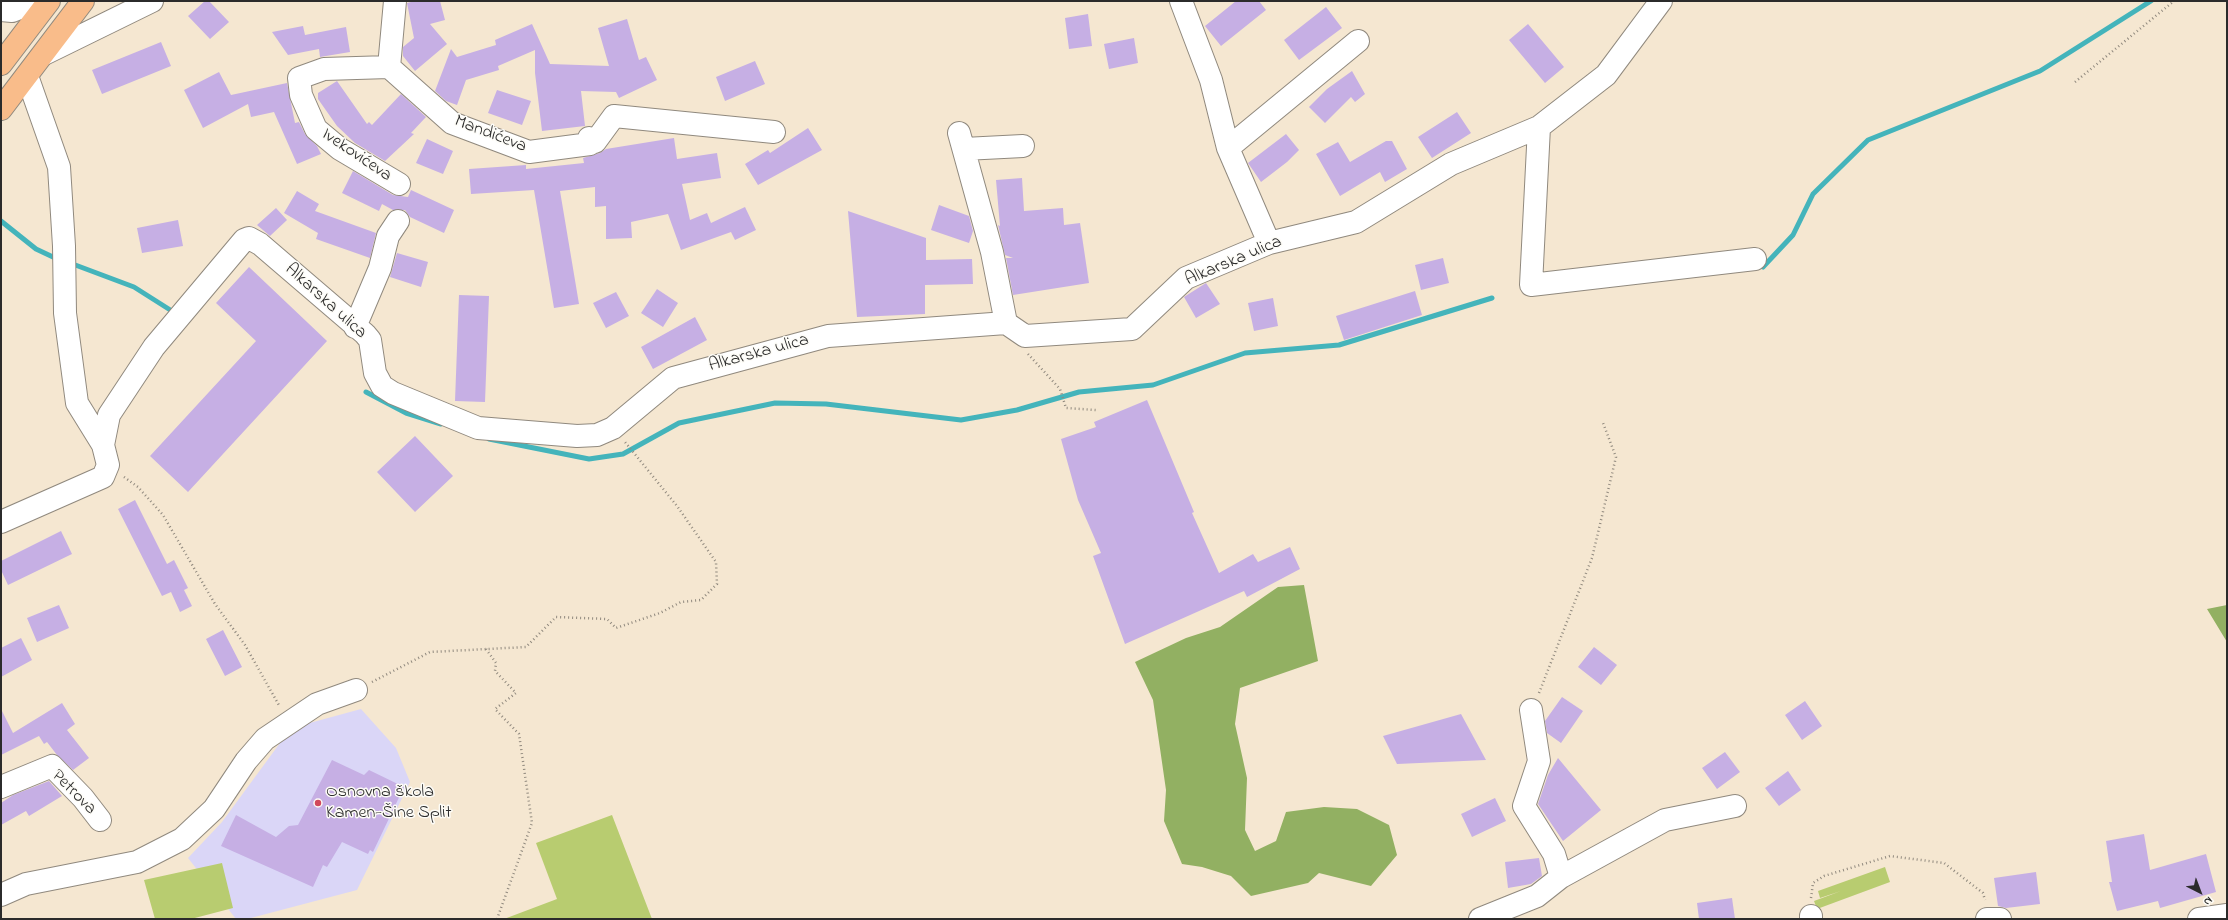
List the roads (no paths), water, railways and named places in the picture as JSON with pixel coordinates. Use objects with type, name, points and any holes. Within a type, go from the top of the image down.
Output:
[{"type":"highway","points":[[1,64],[49,1]]},
{"type":"highway","points":[[1,109],[83,1]]},
{"type":"street","points":[[1,10],[12,11],[37,1]]},
{"type":"street","points":[[44,54],[152,1]]},
{"type":"street","points":[[389,66],[395,1]]},
{"type":"street","points":[[1181,1],[1211,80],[1228,148],[1269,243]]},
{"type":"street","name":"Alkarska ulica","points":[[1,522],[103,477],[109,415],[154,347],[244,240],[249,238],[260,244],[370,340],[375,373],[382,386],[393,393],[478,428],[578,436],[597,435],[614,428],[673,378],[828,336],[1012,326],[1026,336],[1132,329],[1186,278],[1269,243],[1356,222],[1451,164],[1539,127],[1606,75],[1656,2]]},
{"type":"street","points":[[1228,148],[1358,41]]},
{"type":"street","name":"Mandićeva","points":[[389,66],[452,123],[530,152],[590,144],[589,138],[595,142],[614,116],[774,132]]},
{"type":"street","name":"Ivekovićeva","points":[[389,66],[324,69],[299,78],[301,95],[316,129],[340,150],[399,184]]},
{"type":"street","points":[[27,76],[59,167],[64,246],[65,313],[77,403],[106,455]]},
{"type":"street","points":[[1539,127],[1531,285],[1755,259]]},
{"type":"street","points":[[1012,326],[962,141],[1023,146]]},
{"type":"street","points":[[355,327],[380,268],[388,236],[398,221]]},
{"type":"street","points":[[1,895],[26,884],[137,862],[182,839],[214,809],[246,761],[265,739],[288,722],[318,704],[356,690]]},
{"type":"street","points":[[1531,710],[1539,761],[1524,806],[1554,854],[1561,877]]},
{"type":"street","name":"Petrova","points":[[1,786],[52,766],[83,798],[100,820]]},
{"type":"street","points":[[1480,919],[1537,896],[1561,877],[1665,820],[1735,806]]},
{"type":"street","points":[[2199,919],[2227,915]]},
{"type":"waterway","points":[[1763,267],[1793,235],[1813,194],[1868,140],[2040,71],[2151,1]]},
{"type":"waterway","points":[[1,221],[36,249],[53,257]]},
{"type":"waterway","points":[[70,263],[134,287],[175,313]]},
{"type":"waterway","points":[[489,439],[589,459],[623,454],[679,423],[775,403],[826,404],[961,420],[1017,410],[1079,392],[1153,385],[1245,353],[1339,345],[1492,298]]},
{"type":"waterway","points":[[366,392],[406,413],[441,424]]},
{"type":"place","name":"Osnovna škola Kamen-Šine Split","points":[[318,803]]}]
